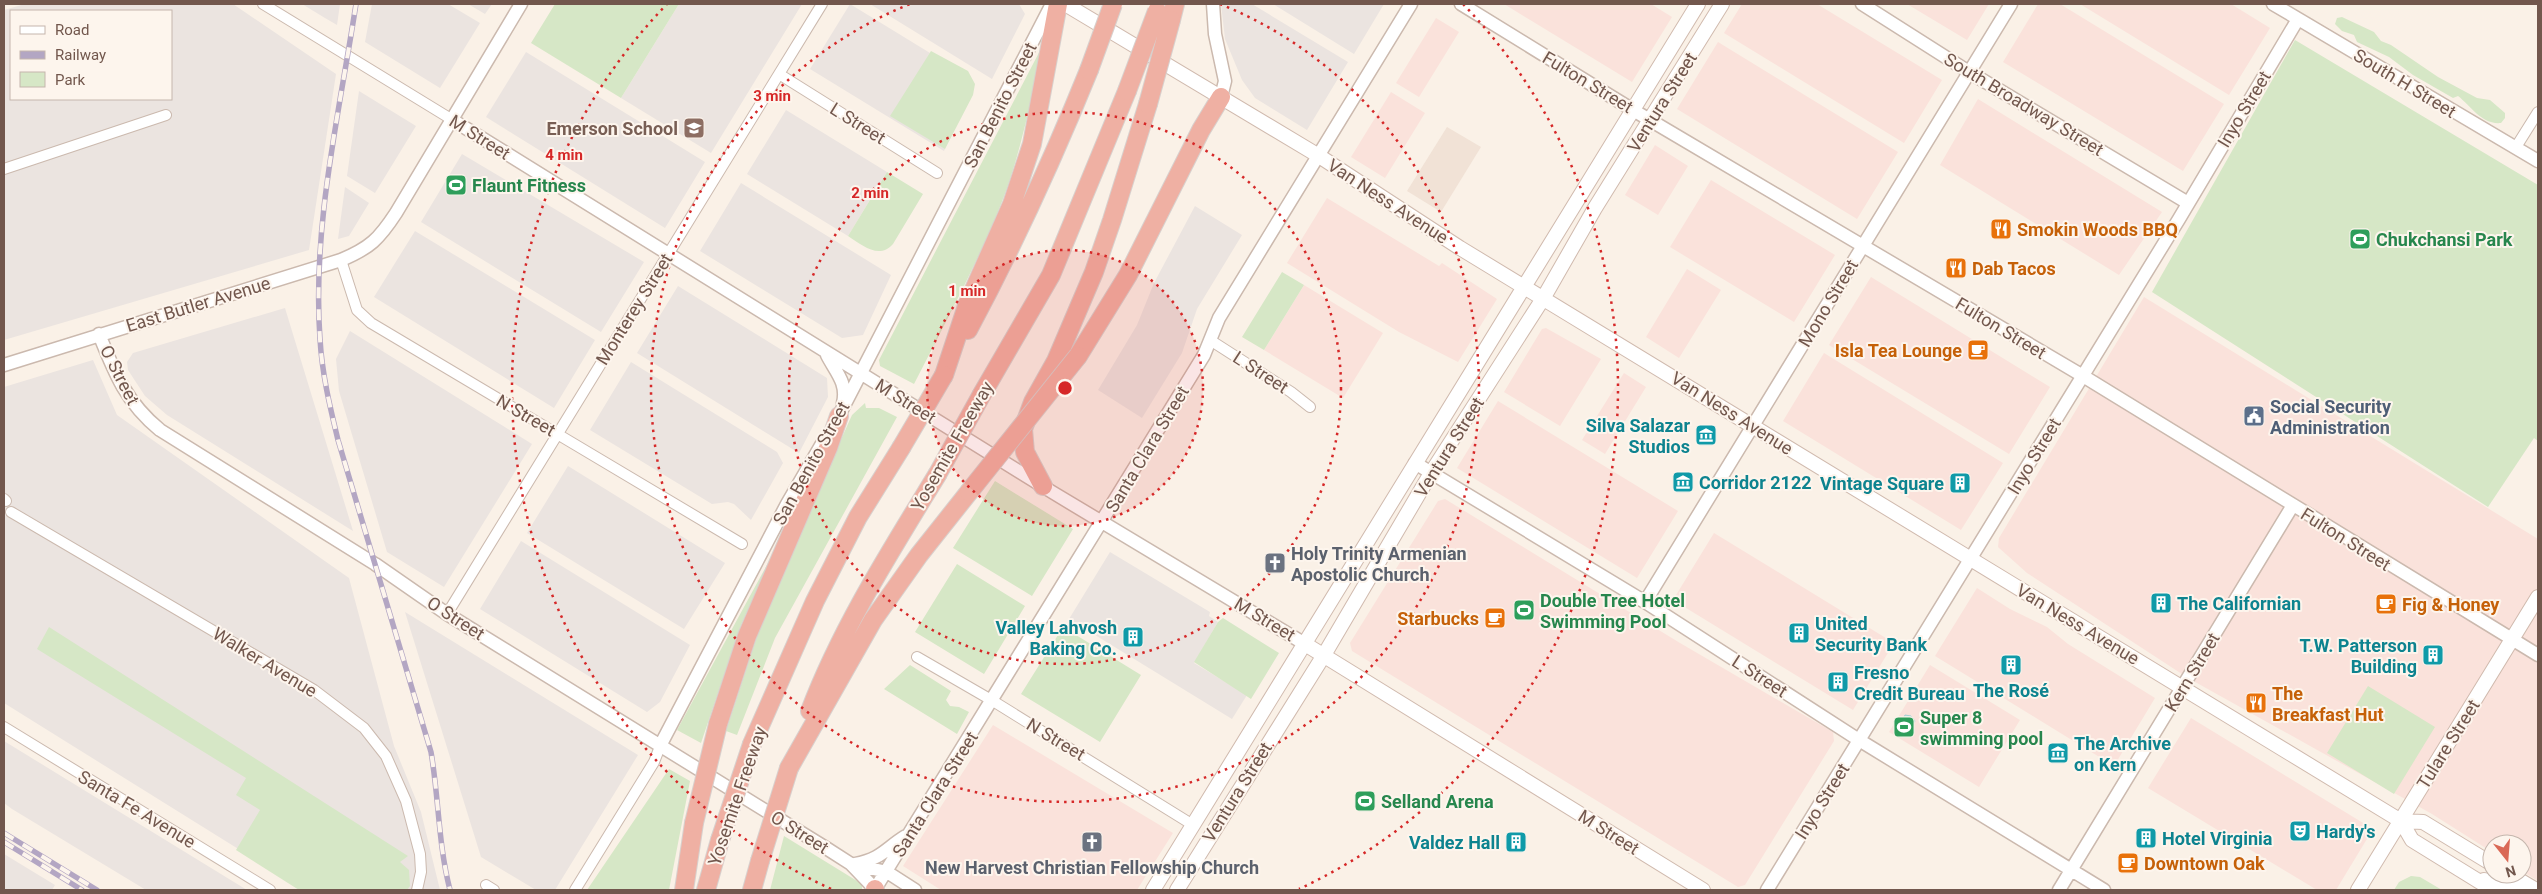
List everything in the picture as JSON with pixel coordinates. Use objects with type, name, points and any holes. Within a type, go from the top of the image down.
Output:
[{"type":"highway","points":[[944,375],[968,303],[1012,204],[1032,144],[1058,4]]},
{"type":"highway","name":"Yosemite Freeway","points":[[706,890],[720,840],[752,744],[807,619],[858,517],[944,375],[1007,256],[1066,128],[1112,4]]},
{"type":"highway","points":[[1043,486],[1025,452],[1023,428],[1033,402],[1056,361],[1094,272],[1112,220],[1148,104],[1166,10]]},
{"type":"highway","name":"Yosemite Freeway","points":[[752,890],[788,768],[826,669],[855,612],[937,475],[1051,275],[1127,92],[1166,10]]},
{"type":"highway","points":[[788,768],[873,620],[919,555],[1078,356],[1128,275],[1201,130],[1221,97]]},
{"type":"highway","points":[[684,890],[694,822],[718,724],[746,636],[828,448],[839,416]]},
{"type":"main road","name":"Van Ness Avenue","points":[[1065,4],[1320,156],[1460,248],[2401,821],[2412,840],[2493,890]]},
{"type":"main road","name":"Ventura Street","points":[[1154,890],[1698,4]]},
{"type":"main road","name":"Ventura Street","points":[[1177,890],[1324,655],[1431,473],[1544,298],[1722,4]]},
{"type":"main road","name":"Tulare Street","points":[[2358,890],[2538,597]]},
{"type":"main road","name":"M Street","points":[[1305,644],[1703,890]]},
{"type":"main road","name":"Van Ness Avenue","points":[[2401,821],[2423,822],[2482,858]]},
{"type":"main road","points":[[2469,875],[2514,890]]},
{"type":"street","name":"M Street","points":[[262,4],[1043,486],[1305,644]]},
{"type":"street","name":"East Butler Avenue","points":[[4,365],[362,252],[382,235],[521,4]]},
{"type":"street","name":"Monterey Street","points":[[447,614],[822,4]]},
{"type":"street","name":"San Benito Street","points":[[575,890],[654,762],[661,744],[787,504],[839,416],[860,372],[1052,4]]},
{"type":"street","points":[[1213,4],[1215,34],[1225,81],[1221,97]]},
{"type":"street","name":"Santa Clara Street","points":[[875,890],[900,851],[906,836],[993,700],[1046,610],[1103,522],[1204,355],[1224,311],[1411,4]]},
{"type":"street","name":"Fulton Street","points":[[1461,4],[1634,110],[2083,376],[2538,655]]},
{"type":"street","name":"South Broadway Street","points":[[1862,4],[1969,72],[2188,203]]},
{"type":"street","name":"Mono Street","points":[[1645,602],[2011,4]]},
{"type":"street","name":"South H Street","points":[[2272,4],[2538,161]]},
{"type":"street","name":"Inyo Street","points":[[1767,890],[2083,376],[2298,19]]},
{"type":"street","name":"L Street","points":[[779,74],[937,174]]},
{"type":"street","points":[[2516,147],[2538,112]]},
{"type":"street","points":[[4,169],[166,116]]},
{"type":"street","name":"N Street","points":[[341,260],[351,298],[363,317],[395,338],[742,544]]},
{"type":"street","name":"O Street","points":[[99,334],[114,372],[126,394],[140,414],[160,430],[375,564],[447,614],[661,744],[851,864],[875,890]]},
{"type":"street","name":"L Street","points":[[1210,340],[1291,392],[1310,407]]},
{"type":"street","name":"M Street","points":[[824,351],[836,369],[844,389],[839,416]]},
{"type":"street","name":"L Street","points":[[1415,463],[1645,602],[1859,740],[2104,890]]},
{"type":"street","name":"Kern Street","points":[[2059,890],[2293,506]]},
{"type":"street","name":"Walker Avenue","points":[[11,512],[314,690],[364,728],[386,756],[406,801],[420,854],[421,872],[417,890]]},
{"type":"street","name":"N Street","points":[[917,657],[993,700],[1193,824]]},
{"type":"street","name":"Santa Fe Avenue","points":[[4,727],[270,890]]},
{"type":"street","points":[[851,864],[882,856],[893,844],[906,836]]},
{"type":"street","name":"O Street","points":[[851,864],[887,872],[916,890]]},
{"type":"shaded area","points":[[25,4],[233,4],[336,74],[309,250],[4,340],[4,10]]},
{"type":"shaded area","points":[[302,4],[340,4],[337,25],[325,18]]},
{"type":"shaded area","points":[[372,4],[448,4],[480,23],[440,88],[365,42]]},
{"type":"shaded area","points":[[468,4],[492,4],[485,14]]},
{"type":"shaded area","points":[[679,4],[802,4],[711,153],[621,98]]},
{"type":"shaded area","points":[[850,4],[966,75],[967,99],[944,151],[810,69]]},
{"type":"shaded area","points":[[870,4],[1019,4],[1025,14],[992,79]]},
{"type":"shaded area","points":[[1221,4],[1252,4],[1348,62],[1307,130],[1255,98],[1242,80],[1225,39]]},
{"type":"shaded area","points":[[1273,4],[1384,4],[1354,54]]},
{"type":"shaded area","points":[[1504,4],[1651,4],[1672,17],[1632,82]]},
{"type":"shaded area","points":[[1742,4],[1817,4],[1942,80],[1904,143],[1724,33]]},
{"type":"shaded area","points":[[1907,4],[1989,4],[1967,40]]},
{"type":"shaded area","points":[[2038,4],[2060,4],[2224,104],[2183,171],[2003,62]]},
{"type":"shaded area","points":[[2080,4],[2231,4],[2270,28],[2229,95]]},
{"type":"shaded area","points":[[1436,18],[1459,32],[1419,97],[1396,83]]},
{"type":"shaded area","points":[[1718,42],[1898,152],[1857,219],[1677,109]]},
{"type":"shaded area","points":[[526,52],[705,162],[665,228],[486,117]]},
{"type":"shaded area","points":[[359,91],[416,126],[375,193],[347,176]]},
{"type":"shaded area","points":[[1391,92],[1425,113],[1385,178],[1351,157]]},
{"type":"shaded area","points":[[1978,99],[2162,212],[2119,275],[1940,165]]},
{"type":"shaded area","points":[[786,110],[887,172],[848,236],[747,174]]},
{"type":"shaded area","points":[[1447,127],[1481,147],[1441,212],[1407,191]]},
{"type":"shaded area","points":[[1655,145],[1688,166],[1658,215],[1625,195]]},
{"type":"shaded area","points":[[462,154],[644,262],[601,332],[421,222]]},
{"type":"shaded area","points":[[1711,180],[1835,255],[1794,322],[1670,247]]},
{"type":"shaded area","points":[[741,183],[891,275],[863,335],[842,338],[700,251]]},
{"type":"shaded area","points":[[345,187],[369,203],[349,236],[338,239]]},
{"type":"shaded area","points":[[1327,198],[1439,266],[1442,263],[1497,299],[1458,362],[1399,332],[1287,263]]},
{"type":"shaded area","points":[[1195,206],[1242,235],[1197,309],[1182,353],[1142,418],[1098,390],[1137,325],[1154,283]]},
{"type":"shaded area","points":[[415,231],[595,340],[554,408],[374,297]]},
{"type":"shaded area","points":[[1687,269],[1721,290],[1679,358],[1646,337]]},
{"type":"shaded area","points":[[1871,277],[2050,387],[2009,454],[1829,345]]},
{"type":"shaded area","points":[[1304,285],[1383,333],[1343,398],[1264,350]]},
{"type":"shaded area","points":[[678,286],[827,378],[828,397],[799,453],[637,353]]},
{"type":"shaded area","points":[[2144,297],[2538,539],[2538,881],[2532,877],[2532,834],[2482,834],[2482,846],[2432,814],[2188,678],[2027,573],[1998,547],[1999,538]]},
{"type":"shaded area","points":[[285,308],[353,531],[167,415],[145,396],[128,370],[127,362],[133,353]]},
{"type":"shaded area","points":[[1546,328],[1601,359],[1560,426],[1504,392],[1542,329]]},
{"type":"shaded area","points":[[350,331],[532,444],[444,587],[387,552],[339,391],[336,359]]},
{"type":"shaded area","points":[[1824,353],[2003,463],[1961,530],[1783,421]]},
{"type":"shaded area","points":[[93,360],[117,415],[349,578],[394,746],[421,812],[440,890],[304,890],[4,703],[4,387]]},
{"type":"shaded area","points":[[631,362],[777,452],[783,463],[751,520],[734,504],[728,502],[712,504],[590,430]]},
{"type":"shaded area","points":[[1624,373],[1646,387],[1605,454],[1582,440]]},
{"type":"shaded area","points":[[1498,401],[1678,511],[1637,578],[1457,468]]},
{"type":"shaded area","points":[[568,466],[725,563],[684,629],[527,533]]},
{"type":"shaded area","points":[[1445,499],[1680,643],[1833,732],[1834,741],[1745,885],[1738,887],[1352,651],[1350,643],[1438,501]]},
{"type":"shaded area","points":[[1714,533],[1894,643],[1853,710],[1673,600]]},
{"type":"shaded area","points":[[521,541],[690,645],[660,702],[647,712],[480,609]]},
{"type":"shaded area","points":[[1110,552],[1210,612],[1209,616],[1218,622],[1194,663],[1247,695],[1232,719],[1069,619]]},
{"type":"shaded area","points":[[1977,588],[2010,609],[2047,627],[2068,644],[2155,698],[2114,766],[1935,656]]},
{"type":"shaded area","points":[[405,612],[638,755],[555,890],[536,890],[481,857]]},
{"type":"shaded area","points":[[1930,665],[2020,720],[1979,787],[1889,732]]},
{"type":"shaded area","points":[[2191,718],[2373,829],[2336,890],[2317,890],[2148,788]]},
{"type":"shaded area","points":[[993,725],[1173,833],[1137,890],[941,890],[903,866]]},
{"type":"shaded area","points":[[4,741],[247,890],[146,890],[12,809],[4,803]]},
{"type":"shaded area","points":[[4,854],[55,885],[52,890],[4,890]]},
{"type":"green space","points":[[555,4],[679,4],[621,98],[531,43]]},
{"type":"green space","points":[[2342,17],[2374,32],[2381,41],[2391,45],[2438,77],[2477,98],[2490,100],[2505,113],[2505,118],[2501,123],[2494,123],[2482,118],[2458,96],[2453,98],[2413,75],[2389,57],[2357,42],[2354,35],[2342,31],[2335,24],[2337,18]]},
{"type":"green space","name":"Chukchansi Park","points":[[2295,40],[2538,185],[2538,441],[2534,438],[2488,507],[2152,292]]},
{"type":"green space","points":[[1045,41],[1021,141],[1003,199],[972,270],[914,384],[880,366],[879,360]]},
{"type":"green space","points":[[931,51],[968,71],[975,84],[973,95],[945,149],[890,116]]},
{"type":"green space","points":[[887,172],[923,194],[893,244],[888,249],[876,251],[865,247],[848,236]]},
{"type":"green space","points":[[1282,272],[1304,285],[1264,350],[1242,337]]},
{"type":"green space","points":[[865,403],[866,408],[879,408],[897,417],[775,638],[737,735],[726,731],[769,600],[852,415]]},
{"type":"green space","points":[[995,481],[1073,529],[1032,596],[953,548]]},
{"type":"green space","points":[[774,552],[741,625],[701,743],[677,730]]},
{"type":"green space","points":[[957,564],[1025,606],[984,674],[915,632]]},
{"type":"green space","points":[[1223,618],[1279,653],[1251,699],[1194,662],[1218,622]]},
{"type":"green space","points":[[49,627],[408,856],[400,862],[409,870],[410,886],[407,890],[299,890],[236,850],[260,810],[236,795],[246,778],[37,649]]},
{"type":"green space","points":[[1063,627],[1141,675],[1100,742],[1021,694]]},
{"type":"green space","points":[[910,665],[951,691],[946,700],[950,706],[959,707],[969,712],[957,734],[884,689]]},
{"type":"green space","points":[[2368,686],[2435,727],[2394,794],[2327,753]]},
{"type":"green space","points":[[669,769],[690,781],[669,890],[587,890]]},
{"type":"green space","points":[[784,836],[862,884],[862,890],[770,890]]},
{"type":"green space","points":[[2411,876],[2420,877],[2442,890],[2394,890],[2399,882]]},
{"type":"water","name":"Double Tree Hotel Swimming Pool","points":[[1523,604],[1527,604],[1531,610],[1527,616],[1523,616],[1519,612],[1519,608]]},
{"type":"water","name":"Super 8 swimming pool","points":[[1905,715],[1911,716],[1915,721],[1906,735],[1901,734],[1897,730]]},
{"type":"railway","points":[[356,4],[323,213],[319,297],[321,352],[338,440],[431,752],[443,855],[450,890]]},
{"type":"railway","points":[[4,833],[97,890]]},
{"type":"railway","points":[[4,842],[82,890]]},
{"type":"place","name":"Emerson School","points":[[694,128]]},
{"type":"place","name":"Flaunt Fitness","points":[[456,185]]},
{"type":"place","name":"Smokin Woods BBQ","points":[[2001,229]]},
{"type":"place","name":"Chukchansi Park","points":[[2360,239]]},
{"type":"place","name":"Dab Tacos","points":[[1956,268]]},
{"type":"place","name":"Isla Tea Lounge","points":[[1978,350]]},
{"type":"place","name":"Social Security Administration","points":[[2254,416]]},
{"type":"place","name":"Silva Salazar Studios","points":[[1706,435]]},
{"type":"place","name":"Corridor 2122","points":[[1683,482]]},
{"type":"place","name":"Vintage Square","points":[[1960,483]]},
{"type":"place","name":"Holy Trinity Armenian Apostolic Church","points":[[1275,563]]},
{"type":"place","name":"The Californian","points":[[2161,603]]},
{"type":"place","name":"Fig & Honey","points":[[2386,604]]},
{"type":"place","name":"Double Tree Hotel Swimming Pool","points":[[1524,610]]},
{"type":"place","name":"Starbucks","points":[[1495,618]]},
{"type":"place","name":"United Security Bank","points":[[1799,633]]},
{"type":"place","name":"Valley Lahvosh Baking Co.","points":[[1133,637]]},
{"type":"place","name":"T.W. Patterson Building","points":[[2433,655]]},
{"type":"place","name":"The Rosé","points":[[2011,665]]},
{"type":"place","name":"Fresno Credit Bureau","points":[[1838,682]]},
{"type":"place","name":"The Breakfast Hut","points":[[2256,703]]},
{"type":"place","name":"Super 8 swimming pool","points":[[1904,727]]},
{"type":"place","name":"The Archive on Kern","points":[[2058,753]]},
{"type":"place","name":"Selland Arena","points":[[1365,801]]},
{"type":"place","name":"Hardy's","points":[[2300,831]]},
{"type":"place","name":"Hotel Virginia","points":[[2146,838]]},
{"type":"place","name":"New Harvest Christian Fellowship Church","points":[[1092,842]]},
{"type":"place","name":"Valdez Hall","points":[[1516,842]]},
{"type":"place","name":"Downtown Oak","points":[[2128,863]]}]
